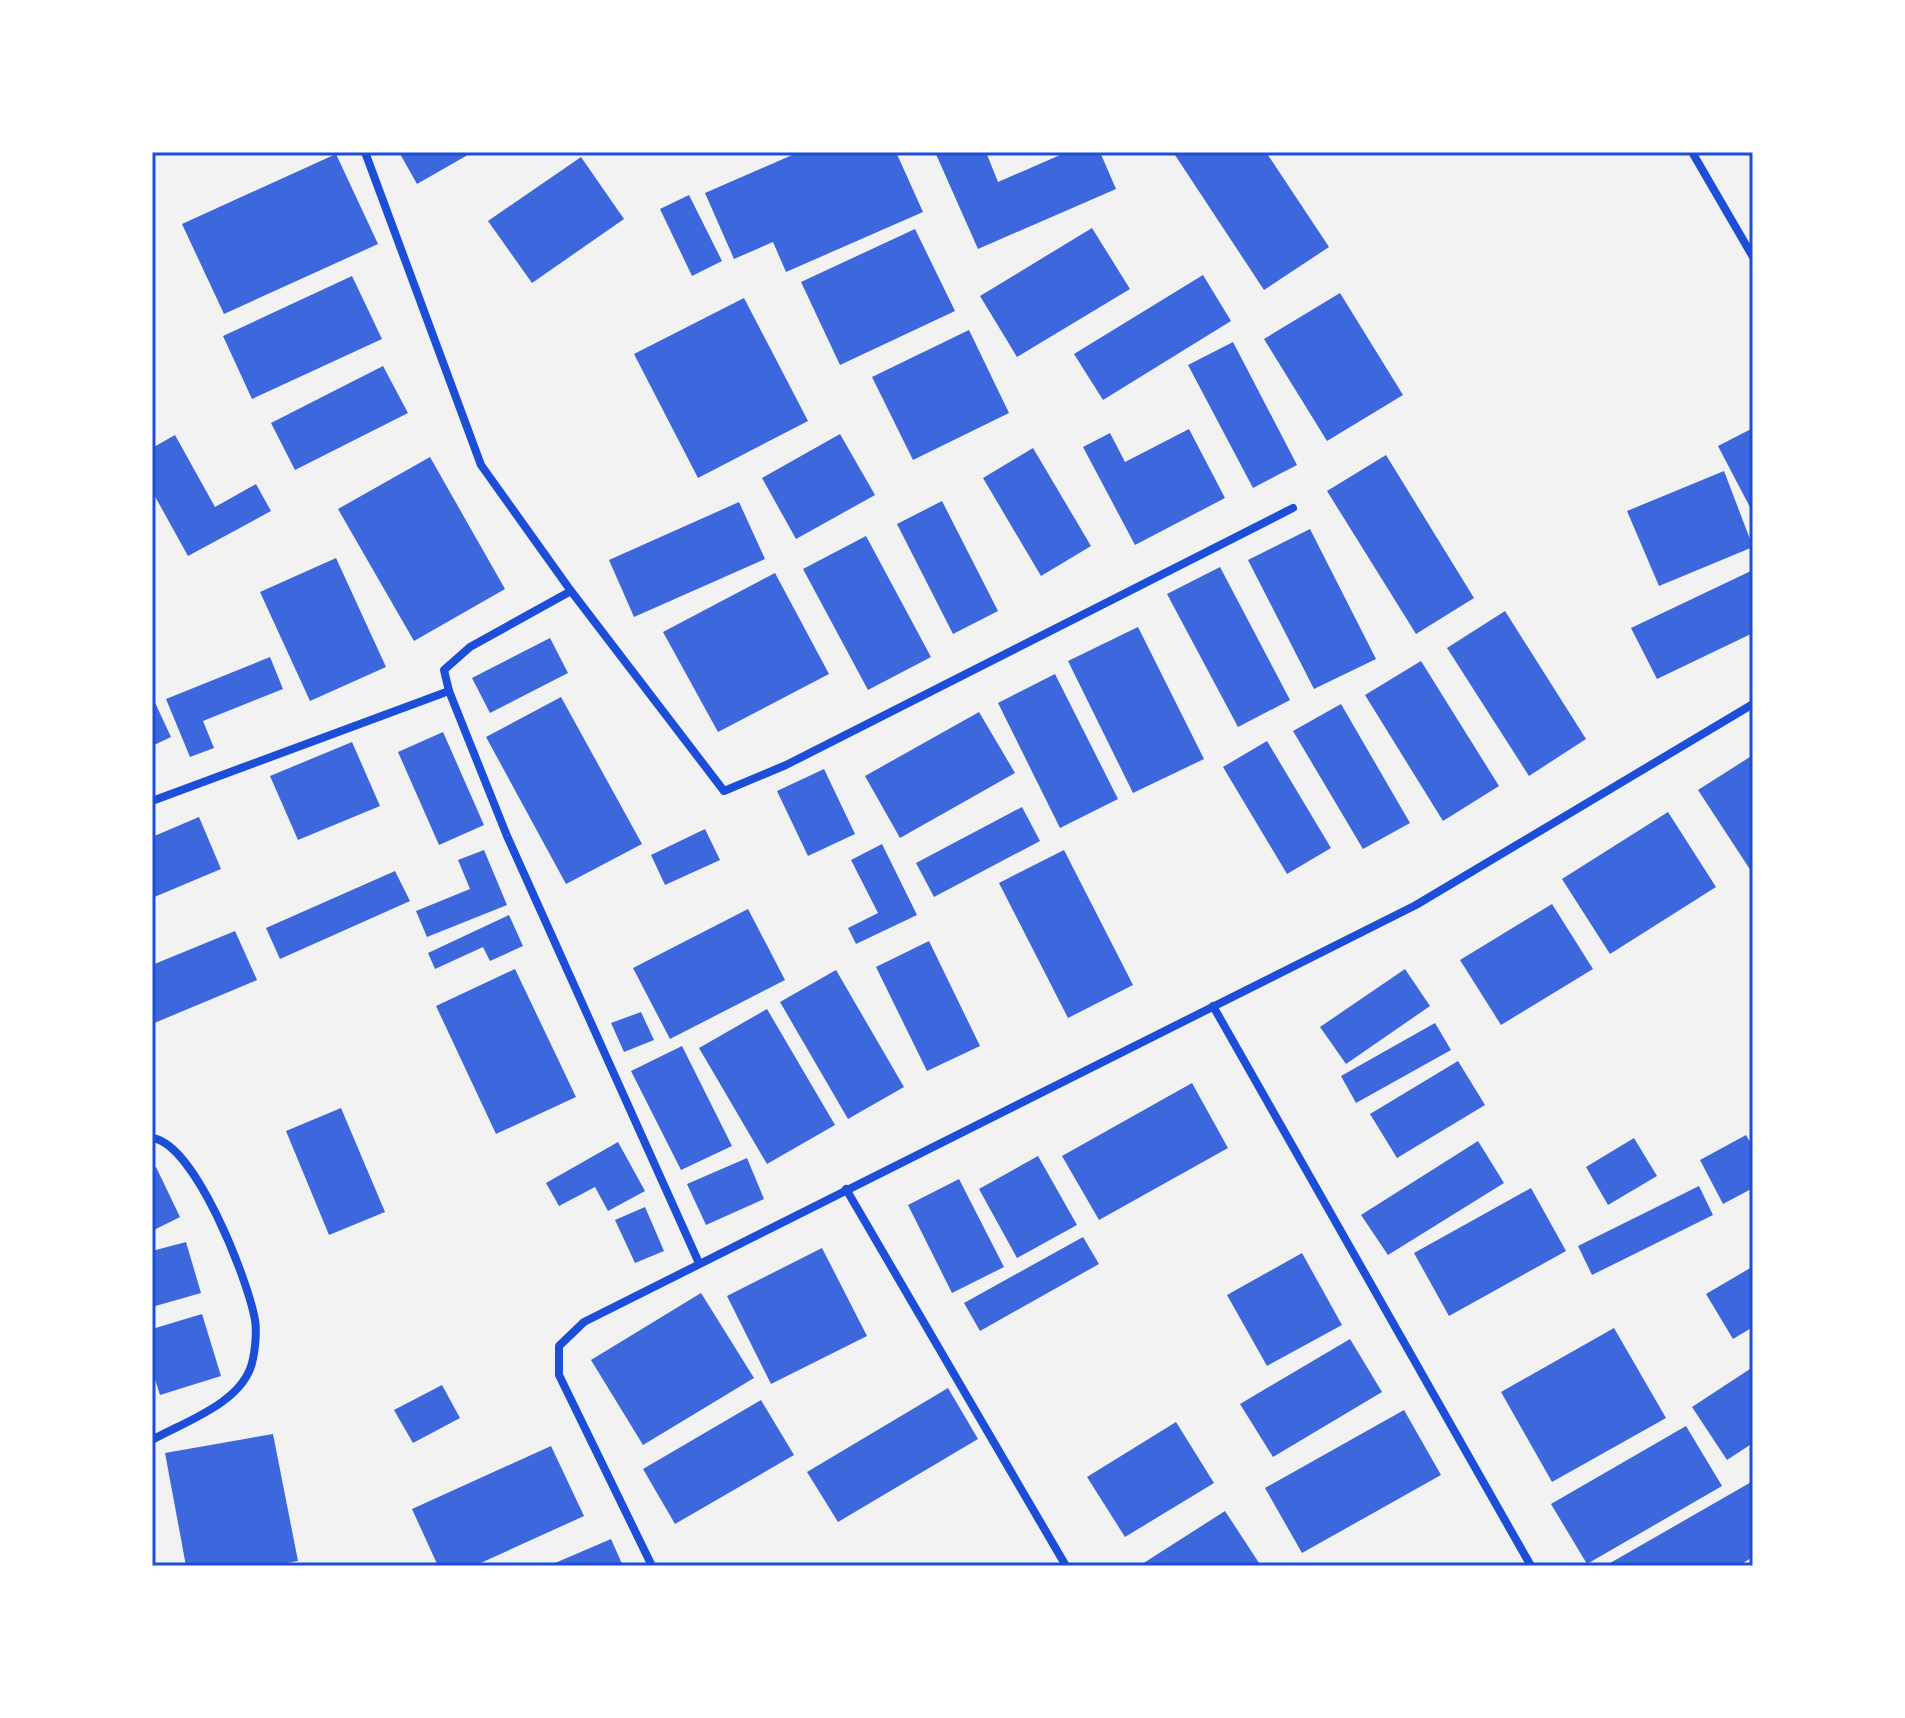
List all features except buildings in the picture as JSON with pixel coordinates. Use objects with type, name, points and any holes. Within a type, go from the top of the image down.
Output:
[{"type":"street","points":[[365,152],[481,465],[571,591],[724,791],[786,765],[1293,508]]},
{"type":"street","points":[[1692,152],[1753,257]]},
{"type":"street","points":[[571,591],[470,647],[444,670],[449,691],[507,836],[699,1263]]},
{"type":"street","points":[[152,801],[449,691]]},
{"type":"street","points":[[652,1566],[559,1375],[559,1346],[584,1322],[1416,905],[1753,704]]},
{"type":"street","points":[[1213,1006],[1531,1566]]},
{"type":"street","points":[[152,1138],[163,1139],[187,1161],[230,1244],[255,1321],[252,1365],[230,1397],[152,1440]]},
{"type":"street","points":[[846,1189],[1066,1566]]}]
